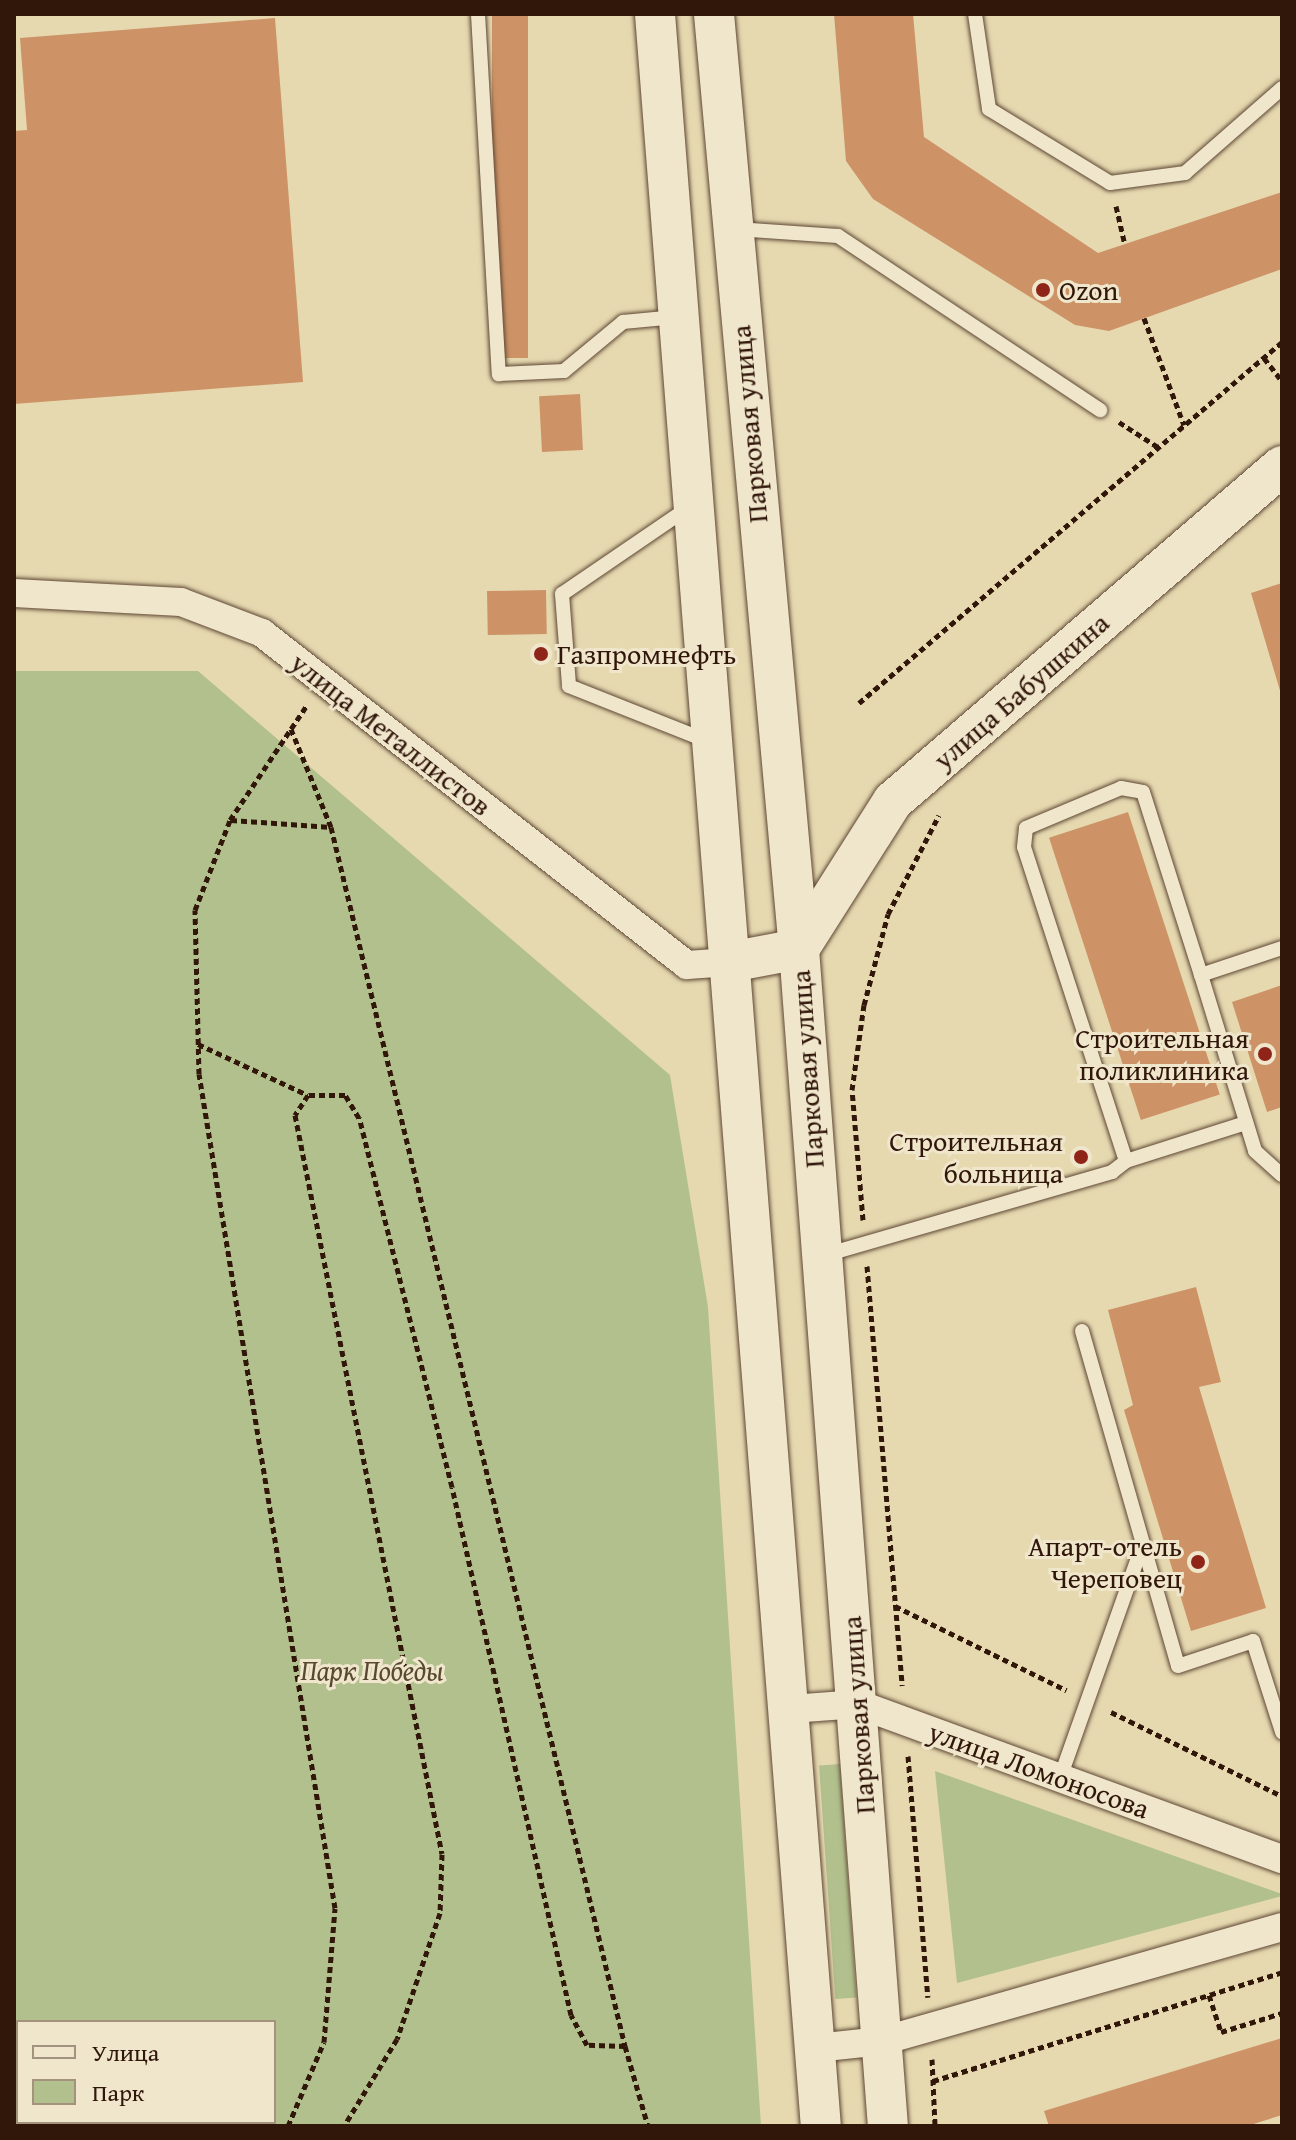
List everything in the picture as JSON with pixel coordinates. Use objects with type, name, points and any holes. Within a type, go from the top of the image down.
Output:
[{"type":"main road","points":[[655,14],[691,506],[714,744],[791,1709],[821,2126]]},
{"type":"main road","name":"Парковая улица","points":[[714,14],[731,229],[799,949],[888,2126]]},
{"type":"main road","name":"улица Бабушкина","points":[[799,949],[893,801],[1282,466]]},
{"type":"main road","points":[[730,962],[799,949]]},
{"type":"street","name":"улица Металлистов","points":[[14,593],[181,602],[262,633],[687,965],[730,962]]},
{"type":"street","name":"улица Ломоносова","points":[[791,1709],[858,1704],[1282,1859]]},
{"type":"street","points":[[816,2048],[882,2041],[1282,1927]]},
{"type":"lane","points":[[478,14],[499,374],[564,371],[623,322],[677,317]]},
{"type":"lane","points":[[975,14],[989,109],[1110,183],[1185,173],[1282,88]]},
{"type":"lane","points":[[731,229],[838,236],[1100,410]]},
{"type":"lane","points":[[691,506],[562,594],[569,686],[714,744]]},
{"type":"lane","points":[[1126,1161],[1024,847],[1026,828],[1121,788],[1143,792],[1255,1151],[1282,1175]]},
{"type":"lane","points":[[1201,975],[1282,948]]},
{"type":"lane","points":[[820,1256],[865,1247],[1112,1172],[1126,1161],[1246,1123]]},
{"type":"lane","points":[[1082,1331],[1178,1666],[1253,1641],[1282,1732]]},
{"type":"lane","points":[[1060,1778],[1143,1543]]},
{"type":"path","points":[[1110,183],[1125,244]]},
{"type":"path","points":[[1144,318],[1184,425]]},
{"type":"path","points":[[859,703],[1282,342]]},
{"type":"path","points":[[1264,358],[1282,381]]},
{"type":"path","points":[[1100,410],[1158,447]]},
{"type":"path","points":[[288,2126],[324,2042],[335,1908],[198,1044],[195,910],[230,820],[323,681]]},
{"type":"path","points":[[291,729],[331,827],[625,2046],[648,2126]]},
{"type":"path","points":[[935,2126],[930,2027],[852,1090],[864,1005],[888,914],[943,807]]},
{"type":"path","points":[[230,820],[331,827]]},
{"type":"path","points":[[198,1044],[308,1095],[345,1095],[359,1118],[452,1487],[571,2015],[587,2045],[625,2046]]},
{"type":"path","points":[[308,1095],[295,1115],[442,1854],[440,1913],[397,2039],[344,2126]]},
{"type":"path","points":[[933,2081],[1282,1972]]},
{"type":"path","points":[[1209,1995],[1221,2032],[1282,2013]]},
{"type":"green space","name":"Парк Победы","points":[[14,671],[198,671],[670,1075],[708,1307],[761,2126],[14,2126]]},
{"type":"green space","points":[[840,1764],[856,1997],[835,1999],[819,1765]]},
{"type":"green space","points":[[935,1771],[1282,1894],[1282,1896],[957,1983]]},
{"type":"building","points":[[492,14],[528,14],[528,358],[492,358]]},
{"type":"building","points":[[834,14],[913,14],[924,137],[1098,253],[1282,192],[1282,269],[1109,331],[1075,325],[873,199],[846,161]]},
{"type":"building","points":[[275,18],[303,382],[14,404],[14,131],[27,130],[20,38]]},
{"type":"building","points":[[580,394],[583,450],[542,452],[539,396]]},
{"type":"building","points":[[1282,583],[1282,693],[1281,694],[1251,593]]},
{"type":"building","points":[[546,590],[547,634],[488,635],[487,591]]},
{"type":"building","points":[[1128,812],[1220,1094],[1141,1120],[1049,838]]},
{"type":"building","name":"Строительная поликлиника","points":[[1282,985],[1282,1107],[1267,1112],[1232,1002]]},
{"type":"building","points":[[1196,1287],[1221,1382],[1199,1387],[1266,1608],[1191,1631],[1124,1410],[1133,1405],[1108,1310]]},
{"type":"building","points":[[1282,2038],[1282,2115],[1247,2126],[1049,2126],[1044,2111]]},
{"type":"place","name":"Ozon","points":[[1043,290]]},
{"type":"place","name":"Газпромнефть","points":[[541,654]]},
{"type":"place","name":"Строительная поликлиника","points":[[1265,1054]]},
{"type":"place","name":"Строительная больница","points":[[1081,1157]]},
{"type":"place","name":"Апарт-отель Череповец","points":[[1198,1562]]}]
